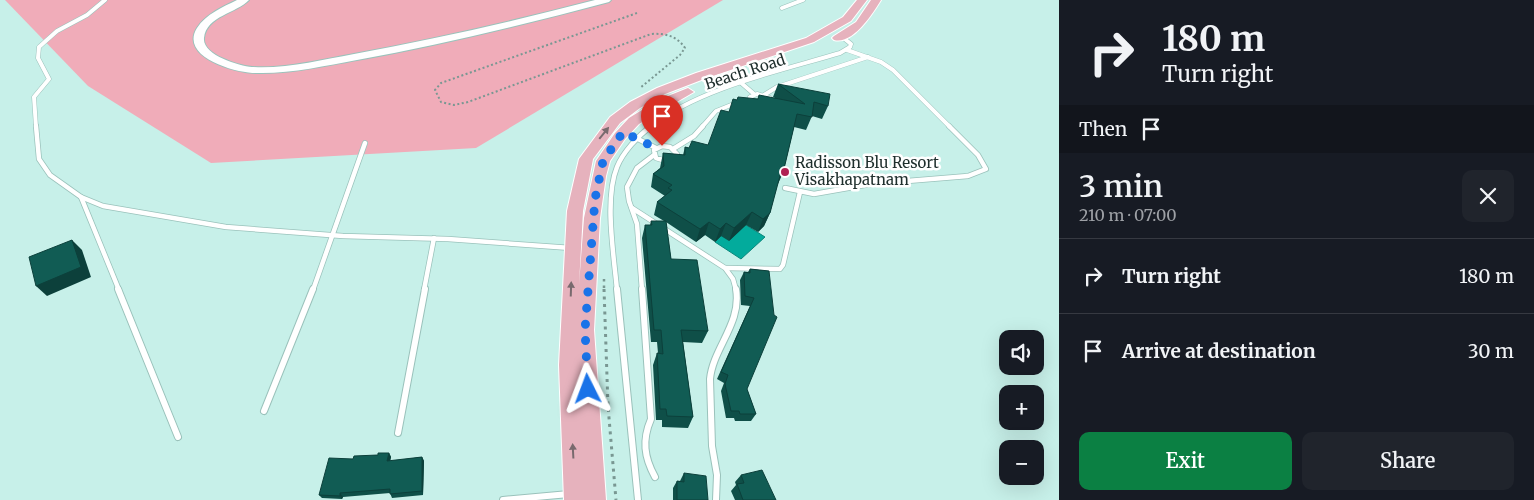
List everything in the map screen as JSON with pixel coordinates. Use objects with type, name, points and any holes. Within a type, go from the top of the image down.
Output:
[{"type":"main road","points":[[575,497],[568,365],[572,248],[576,211],[586,159],[600,137],[615,120],[635,105],[661,91],[753,63],[810,40],[847,20],[862,0]]},
{"type":"main road","name":"Beach Road","points":[[595,500],[585,330],[592,218],[603,161],[630,135],[634,121],[662,103],[737,79],[753,63],[844,43],[876,0]]},
{"type":"street","points":[[244,0],[220,14],[201,30],[199,38],[201,47],[206,54],[240,69],[254,70],[291,68],[400,50],[606,0]]},
{"type":"lane","points":[[105,0],[92,12],[47,39],[39,47],[38,53],[49,79],[34,98],[38,158],[50,175],[81,197],[103,206],[226,227],[434,238],[572,248]]},
{"type":"lane","points":[[782,8],[803,0]]},
{"type":"lane","points":[[737,79],[803,66],[844,43],[893,70],[978,155],[986,166],[986,169],[977,174],[871,184],[814,194],[785,188]]},
{"type":"lane","points":[[737,79],[754,94],[764,94],[778,87],[868,57]]},
{"type":"lane","points":[[751,101],[750,97],[754,94]]},
{"type":"lane","points":[[673,149],[694,136],[716,112],[733,104],[751,101],[759,106],[769,105],[771,100],[764,94]]},
{"type":"lane","points":[[638,500],[617,290],[610,192],[617,166],[630,135],[656,148],[662,146],[673,149],[677,156],[673,160],[662,161],[654,155]]},
{"type":"lane","points":[[264,411],[333,234],[365,142]]},
{"type":"lane","points":[[654,477],[648,466],[644,448],[645,430],[651,419],[637,224],[627,191],[631,176],[639,165],[654,155],[656,148]]},
{"type":"lane","points":[[725,268],[780,269],[783,264],[800,192]]},
{"type":"lane","points":[[81,197],[178,437]]},
{"type":"lane","points":[[632,208],[725,268],[731,274],[737,296],[737,308],[711,369],[710,379],[712,446],[717,475],[716,500]]},
{"type":"lane","points":[[398,433],[434,238]]},
{"type":"lane","points":[[503,500],[575,497]]},
{"type":"path","points":[[637,14],[441,83],[435,90],[441,102],[454,105],[468,102],[651,34],[662,32],[680,41],[685,48],[677,61],[638,90]]},
{"type":"path","points":[[604,279],[608,406],[616,500]]},
{"type":"shaded area","points":[[5,0],[723,0],[476,148],[211,163],[88,86]]},
{"type":"shaded area","points":[[746,225],[765,237],[741,259],[715,242],[721,236]]},
{"type":"building","points":[[778,84],[830,94],[828,106],[814,102],[812,117],[797,114],[783,173],[781,172],[770,213],[763,219],[752,212],[734,228],[726,223],[720,229],[709,222],[700,229],[657,202],[672,190],[668,188],[672,185],[653,174],[664,166],[663,153],[685,155],[685,147],[689,148],[692,141],[708,145],[721,110],[729,112],[733,99],[737,100],[738,97],[758,99],[759,95],[805,104]]},
{"type":"building","points":[[651,221],[666,221],[671,259],[697,260],[708,331],[681,330],[693,417],[667,416],[666,409],[660,409],[657,353],[663,354],[661,330],[654,330],[645,225],[652,225]]},
{"type":"building","points":[[72,240],[81,267],[36,286],[29,257]]},
{"type":"building","points":[[750,269],[769,271],[774,315],[777,317],[747,389],[756,414],[740,414],[739,411],[731,411],[725,384],[728,375],[721,372],[754,298],[745,296],[744,272],[750,273]]},
{"type":"building","points":[[378,453],[389,453],[387,461],[422,457],[422,491],[390,494],[390,489],[340,493],[340,496],[319,495],[329,458],[353,459],[354,456],[378,455]]},
{"type":"building","points":[[762,470],[776,500],[743,500],[737,484],[744,483],[741,475]]},
{"type":"building","points":[[684,473],[706,476],[708,500],[677,500],[677,481],[684,482]]},
{"type":"place","name":"Radisson Blu Resort Visakhapatnam","points":[[785,172]]},
{"type":"route","points":[[588,389],[585,330],[592,218],[603,161],[623,132],[656,148],[662,146]]}]
